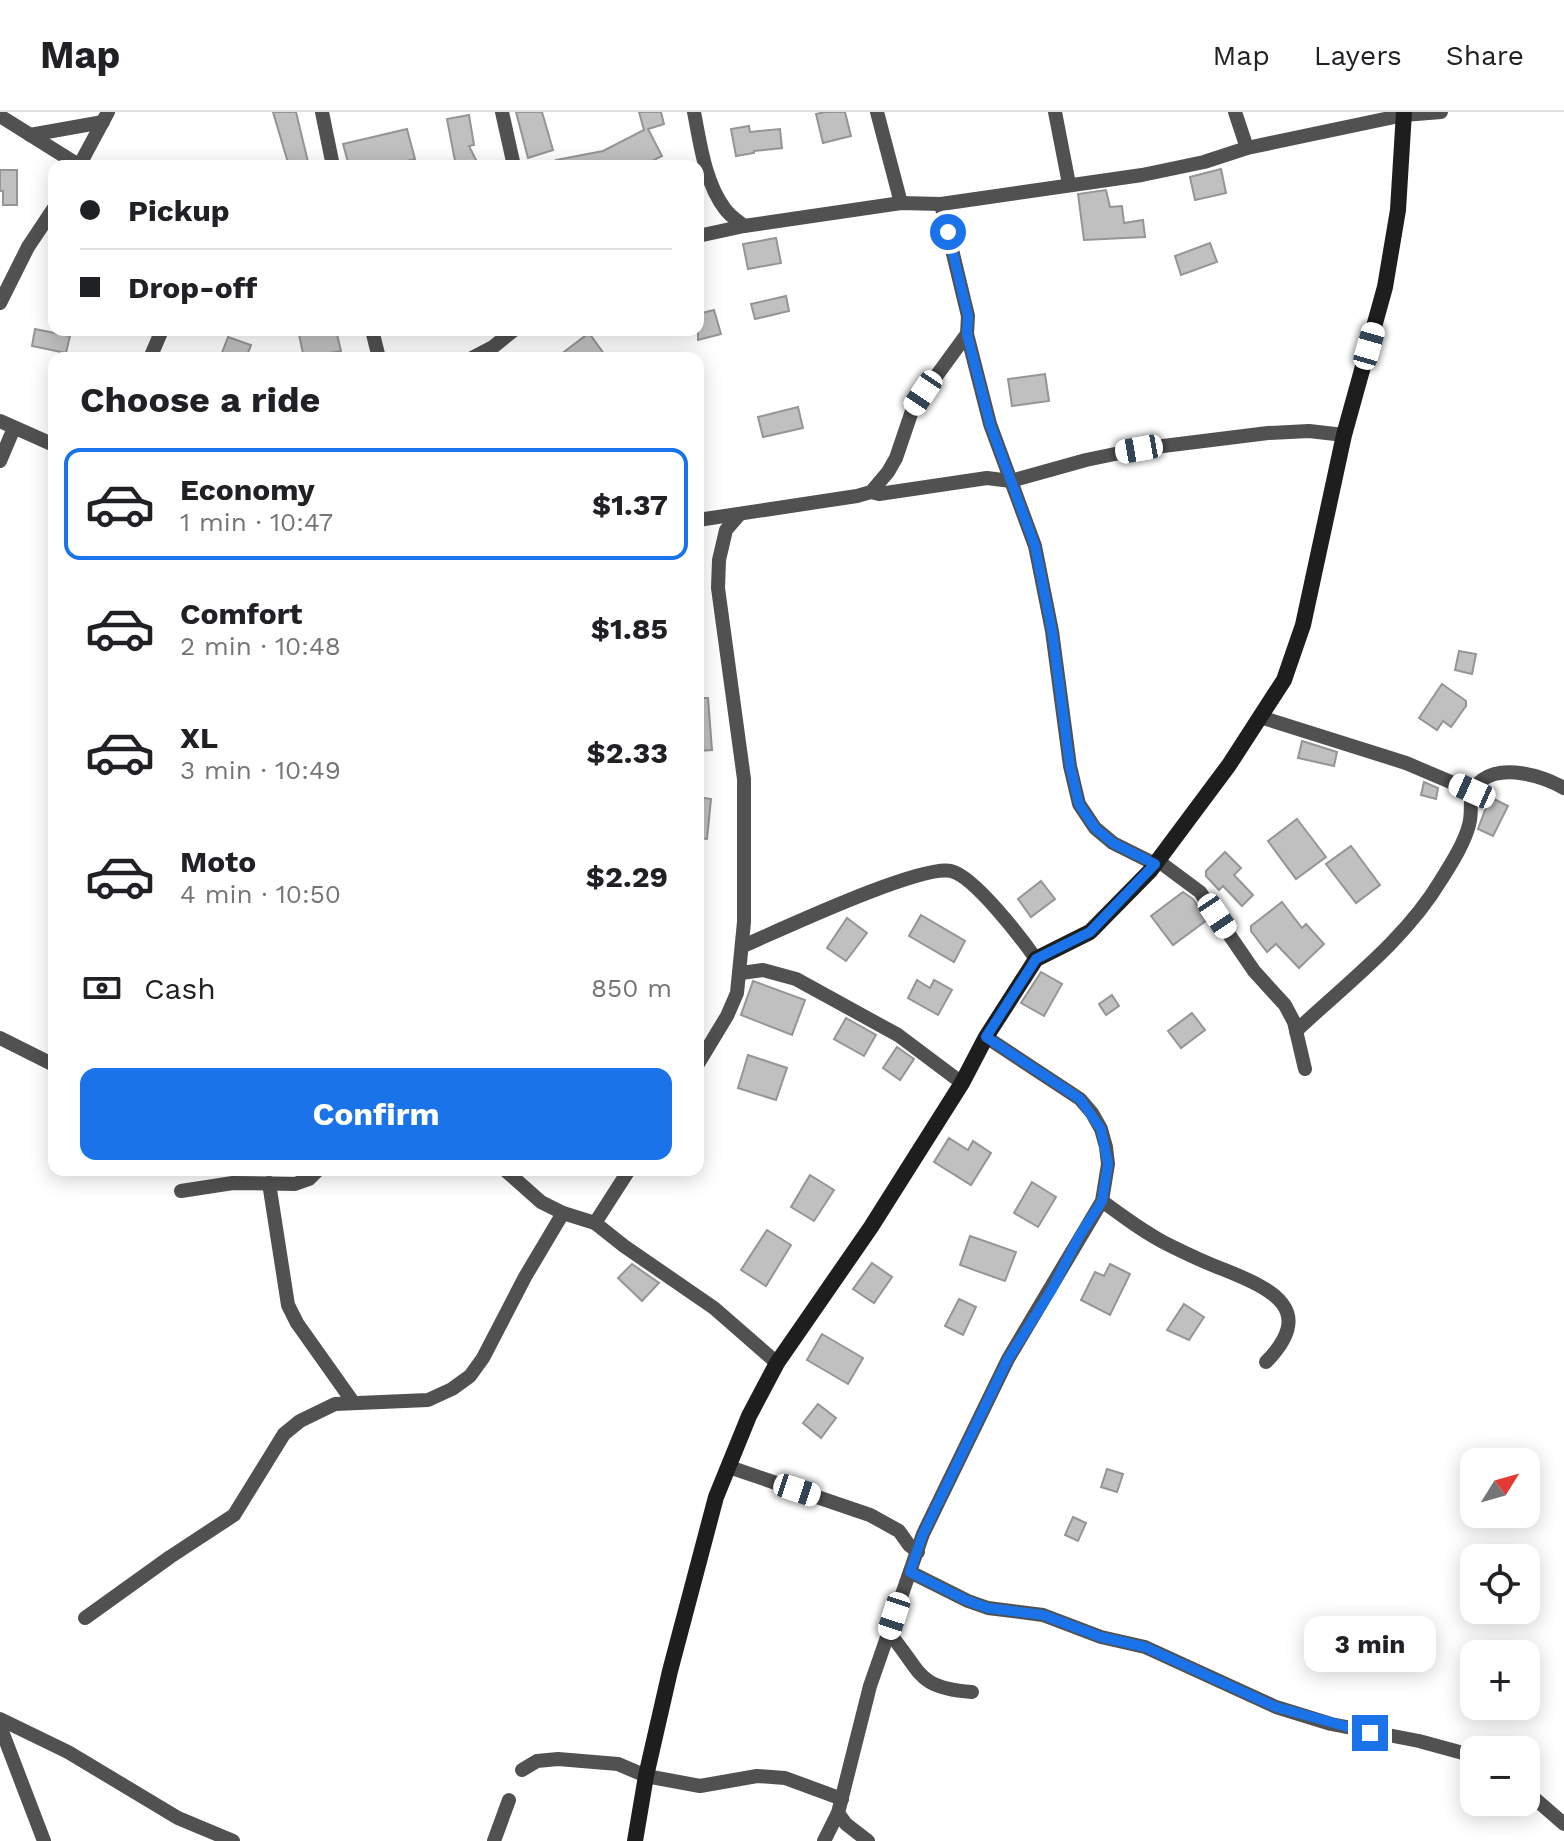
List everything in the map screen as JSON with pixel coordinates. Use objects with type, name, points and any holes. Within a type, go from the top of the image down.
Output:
[{"type":"street","points":[[322,112],[332,160]]},
{"type":"street","points":[[502,112],[513,160]]},
{"type":"street","points":[[694,112],[700,146],[716,193],[726,210],[744,226]]},
{"type":"street","points":[[877,112],[901,203]]},
{"type":"street","points":[[1055,112],[1069,184]]},
{"type":"street","points":[[1235,112],[1247,148]]},
{"type":"street","points":[[704,235],[901,203],[941,204],[1142,175],[1204,162],[1247,148],[1404,114],[1441,112]]},
{"type":"street","points":[[635,1841],[646,1776],[716,1497],[749,1416],[777,1363],[871,1227],[1036,959],[1090,932],[1156,862],[1229,765],[1284,680],[1303,625],[1344,435],[1385,287],[1398,210],[1404,114]]},
{"type":"street","points":[[0,116],[70,160]]},
{"type":"street","points":[[30,135],[105,117]]},
{"type":"street","points":[[82,160],[105,117]]},
{"type":"street","points":[[941,204],[968,316],[967,334],[990,424],[1035,546],[1070,766],[1079,804],[1095,828],[1113,843],[1156,862],[1200,892],[1254,971],[1285,1005],[1296,1031],[1305,1069]]},
{"type":"street","points":[[0,303],[28,247],[48,217]]},
{"type":"street","points":[[871,492],[896,458],[913,408],[967,334]]},
{"type":"street","points":[[483,352],[507,336]]},
{"type":"street","points":[[0,461],[7,424],[48,442]]},
{"type":"street","points":[[704,519],[871,492],[879,494],[987,478],[1011,481],[1139,449],[1268,433],[1309,431],[1344,435]]},
{"type":"street","points":[[704,1044],[737,993],[743,946],[744,779],[718,588],[719,560],[726,530],[739,515]]},
{"type":"street","points":[[1260,717],[1406,763],[1472,791]]},
{"type":"street","points":[[1296,1031],[1403,932],[1427,903],[1470,825],[1472,791],[1483,779],[1519,772],[1564,788]]},
{"type":"street","points":[[743,946],[875,890],[937,871],[952,871],[989,902],[1036,959]]},
{"type":"street","points":[[741,973],[763,970],[796,979],[898,1035],[962,1083]]},
{"type":"street","points":[[824,1841],[840,1806],[870,1686],[940,1498],[1008,1359],[1102,1201],[1108,1164],[1101,1129],[1092,1113],[1080,1099],[986,1037]]},
{"type":"street","points":[[0,1038],[48,1062]]},
{"type":"street","points":[[181,1191],[233,1183],[295,1184],[312,1176]]},
{"type":"street","points":[[512,1176],[541,1202],[595,1223],[714,1308],[777,1363]]},
{"type":"street","points":[[595,1223],[625,1176]]},
{"type":"street","points":[[269,1183],[288,1305],[297,1323],[353,1402]]},
{"type":"street","points":[[1102,1201],[1170,1246],[1272,1291],[1282,1301],[1288,1314],[1289,1327],[1280,1349],[1266,1362]]},
{"type":"street","points":[[85,1618],[234,1515],[284,1434],[300,1421],[335,1404],[428,1400],[470,1376],[563,1213]]},
{"type":"street","points":[[729,1467],[870,1515],[899,1531],[918,1552]]},
{"type":"street","points":[[910,1572],[988,1608],[1043,1615],[1101,1637],[1145,1647],[1276,1707],[1331,1724],[1460,1752]]},
{"type":"street","points":[[889,1633],[927,1682],[943,1689],[972,1692]]},
{"type":"street","points":[[0,1719],[68,1752],[178,1818],[233,1841]]},
{"type":"street","points":[[0,1726],[44,1841]]},
{"type":"street","points":[[522,1770],[544,1759],[586,1760],[618,1764],[646,1776],[700,1786],[757,1776],[785,1778],[840,1806],[846,1824],[868,1841]]},
{"type":"street","points":[[494,1841],[509,1800]]},
{"type":"street","points":[[1540,1803],[1564,1824]]},
{"type":"building","points":[[273,112],[296,112],[308,160],[287,160]]},
{"type":"building","points":[[516,112],[542,112],[553,150],[528,158]]},
{"type":"building","points":[[639,112],[661,112],[664,124],[648,129],[662,156],[654,160],[556,160],[603,151],[644,130]]},
{"type":"building","points":[[845,112],[851,136],[823,143],[816,114]]},
{"type":"building","points":[[469,115],[474,145],[469,146],[476,160],[455,160],[447,119]]},
{"type":"building","points":[[749,126],[750,132],[780,129],[782,148],[736,156],[731,129]]},
{"type":"building","points":[[407,129],[415,159],[347,160],[343,144]]},
{"type":"building","points":[[1221,169],[1226,193],[1195,200],[1190,177]]},
{"type":"building","points":[[0,170],[17,170],[17,205],[3,205]]},
{"type":"building","points":[[1106,190],[1110,207],[1122,206],[1124,223],[1143,220],[1145,237],[1084,240],[1078,194]]},
{"type":"building","points":[[776,238],[781,263],[748,269],[743,244]]},
{"type":"building","points":[[1210,243],[1217,262],[1181,275],[1175,256]]},
{"type":"building","points":[[786,296],[789,311],[755,319],[751,304]]},
{"type":"building","points":[[714,310],[721,334],[698,340],[698,336],[704,336],[704,312]]},
{"type":"building","points":[[35,329],[48,332],[48,336],[70,336],[66,352],[32,346]]},
{"type":"building","points":[[299,336],[337,336],[341,351],[336,352],[303,352]]},
{"type":"building","points":[[585,336],[591,336],[603,352],[564,352]]},
{"type":"building","points":[[228,337],[251,345],[248,352],[222,352]]},
{"type":"building","points":[[1045,374],[1049,401],[1012,406],[1008,379]]},
{"type":"building","points":[[798,407],[803,428],[763,437],[758,417]]},
{"type":"building","points":[[1459,651],[1476,654],[1472,674],[1455,670]]},
{"type":"building","points":[[1442,684],[1466,701],[1466,706],[1451,727],[1443,721],[1437,730],[1419,718]]},
{"type":"building","points":[[704,698],[708,698],[712,750],[704,751]]},
{"type":"building","points":[[1302,741],[1337,752],[1334,766],[1298,758]]},
{"type":"building","points":[[1424,782],[1438,788],[1436,799],[1421,795]]},
{"type":"building","points":[[1490,797],[1508,806],[1493,836],[1478,829]]},
{"type":"building","points":[[704,798],[711,799],[707,839],[704,839]]},
{"type":"building","points":[[1297,819],[1326,857],[1296,879],[1268,841]]},
{"type":"building","points":[[1351,846],[1380,885],[1356,903],[1326,864]]},
{"type":"building","points":[[1225,852],[1241,868],[1234,875],[1253,895],[1242,906],[1223,886],[1219,890],[1206,876],[1206,871]]},
{"type":"building","points":[[1041,881],[1055,899],[1031,917],[1018,899]]},
{"type":"building","points":[[1183,892],[1193,899],[1207,920],[1173,945],[1151,916]]},
{"type":"building","points":[[1282,902],[1302,928],[1306,924],[1324,944],[1299,968],[1276,944],[1267,952],[1251,931],[1251,926]]},
{"type":"building","points":[[921,915],[965,941],[954,962],[909,936]]},
{"type":"building","points":[[847,918],[867,933],[846,961],[827,948]]},
{"type":"building","points":[[1041,972],[1062,984],[1044,1016],[1021,1003]]},
{"type":"building","points":[[917,980],[930,988],[934,980],[952,990],[938,1015],[908,998]]},
{"type":"building","points":[[753,981],[805,1000],[792,1035],[741,1015]]},
{"type":"building","points":[[1112,995],[1119,1006],[1106,1015],[1099,1004]]},
{"type":"building","points":[[1192,1013],[1205,1030],[1181,1048],[1168,1031]]},
{"type":"building","points":[[846,1018],[876,1035],[864,1056],[834,1039]]},
{"type":"building","points":[[897,1047],[914,1059],[900,1080],[883,1068]]},
{"type":"building","points":[[748,1055],[787,1068],[776,1100],[738,1088]]},
{"type":"building","points":[[949,1138],[968,1150],[973,1141],[991,1153],[971,1185],[934,1162]]},
{"type":"building","points":[[810,1175],[834,1190],[814,1221],[791,1207]]},
{"type":"building","points":[[1032,1182],[1056,1197],[1038,1227],[1014,1213]]},
{"type":"building","points":[[767,1230],[791,1245],[766,1286],[741,1270]]},
{"type":"building","points":[[970,1236],[1016,1252],[1005,1281],[960,1265]]},
{"type":"building","points":[[872,1263],[892,1277],[874,1303],[853,1289]]},
{"type":"building","points":[[632,1264],[659,1283],[642,1301],[618,1278]]},
{"type":"building","points":[[1110,1264],[1130,1274],[1110,1315],[1081,1300],[1095,1272],[1104,1276]]},
{"type":"building","points":[[959,1299],[976,1307],[963,1335],[945,1326]]},
{"type":"building","points":[[1184,1304],[1204,1317],[1189,1340],[1167,1330]]},
{"type":"building","points":[[822,1334],[863,1358],[848,1384],[807,1360]]},
{"type":"building","points":[[818,1404],[836,1418],[821,1438],[803,1423]]},
{"type":"building","points":[[1107,1469],[1123,1474],[1117,1492],[1101,1487]]},
{"type":"building","points":[[1073,1517],[1086,1523],[1078,1541],[1065,1535]]},
{"type":"route","points":[[948,232],[968,316],[967,334],[990,424],[1035,546],[1052,631],[1070,766],[1079,804],[1095,828],[1113,843],[1155,864],[1090,932],[1036,959],[986,1037],[1080,1099],[1101,1129],[1108,1164],[1102,1201],[1008,1359],[923,1534],[910,1572],[968,1601],[988,1608],[1043,1615],[1101,1637],[1145,1647],[1276,1707],[1370,1733]]}]
